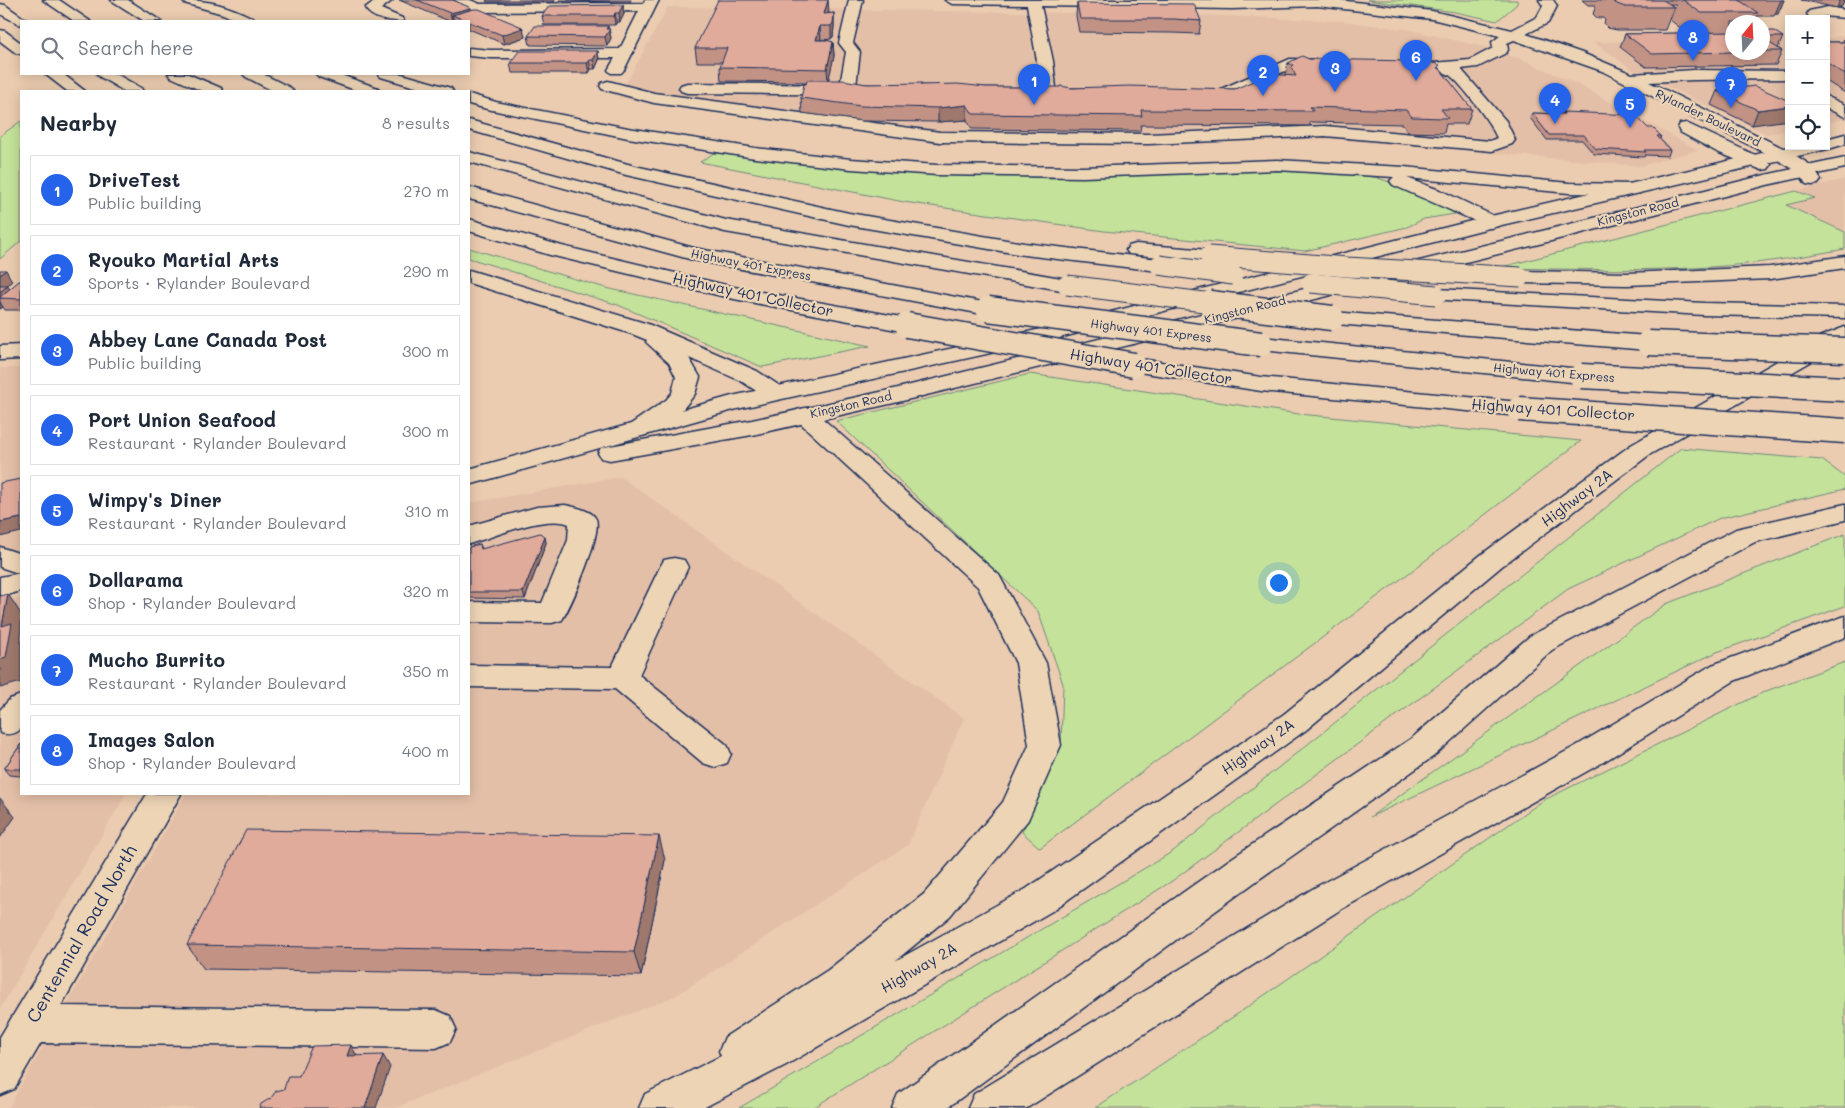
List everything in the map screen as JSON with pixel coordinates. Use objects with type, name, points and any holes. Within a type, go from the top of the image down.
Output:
[{"type":"main road","points":[[50,0],[81,20]]},
{"type":"main road","points":[[118,0],[152,20]]},
{"type":"main road","points":[[188,0],[197,8],[220,20]]},
{"type":"main road","points":[[188,0],[228,11],[246,20]]},
{"type":"main road","points":[[386,0],[372,8],[394,20]]},
{"type":"main road","points":[[458,0],[478,8],[650,4],[608,86]]},
{"type":"main road","points":[[847,90],[854,52],[846,43],[856,0]]},
{"type":"main road","name":"Rylander Boulevard","points":[[952,0],[1232,5],[1318,2],[1368,6],[1432,15],[1514,35],[1577,56],[1626,86]]},
{"type":"main road","points":[[1445,66],[1454,57],[1475,46],[1499,42],[1543,20],[1550,6],[1546,0]]},
{"type":"main road","points":[[1033,1],[1049,89]]},
{"type":"main road","name":"Rylander Boulevard","points":[[1232,5],[1407,21],[1456,30],[1499,42],[1545,56],[1626,86],[1781,154],[1797,173]]},
{"type":"main road","points":[[0,8],[20,20]]},
{"type":"main road","points":[[1815,15],[1820,12],[1845,14]]},
{"type":"main road","points":[[1830,23],[1845,25]]},
{"type":"main road","points":[[0,34],[20,49]]},
{"type":"main road","points":[[1419,66],[1473,64],[1501,50],[1499,42]]},
{"type":"main road","points":[[470,52],[479,54],[625,53]]},
{"type":"main road","points":[[1186,96],[1216,97],[1290,64],[1338,65]]},
{"type":"main road","points":[[608,86],[654,98],[940,137],[1149,139],[1325,131],[1492,146],[1506,140],[1500,125],[1458,74],[1445,66]]},
{"type":"main road","points":[[1626,86],[1685,76],[1785,70]]},
{"type":"main road","points":[[54,75],[76,90]]},
{"type":"main road","points":[[107,75],[133,90]]},
{"type":"main road","points":[[178,75],[213,90]]},
{"type":"main road","points":[[253,75],[283,90]]},
{"type":"main road","points":[[327,75],[369,90]]},
{"type":"main road","points":[[389,75],[442,90]]},
{"type":"main road","points":[[1685,76],[1706,88]]},
{"type":"main road","points":[[608,86],[847,90],[890,93]]},
{"type":"main road","points":[[729,108],[735,88]]},
{"type":"main road","points":[[470,98],[493,106],[628,134],[754,153],[851,164],[937,170],[1083,172],[1277,165],[1404,172],[1569,188],[1634,189]]},
{"type":"main road","points":[[1830,103],[1845,112]]},
{"type":"main road","name":"Rylander Boulevard","points":[[1676,122],[1723,148],[1752,161],[1797,173]]},
{"type":"main road","points":[[470,125],[632,171],[849,219],[1024,249],[1248,277],[1436,295],[1704,309],[1845,312]]},
{"type":"main road","points":[[1830,143],[1845,140]]},
{"type":"main road","name":"Kingston Road","points":[[470,477],[775,393],[1055,332],[1491,222],[1798,150]]},
{"type":"main road","points":[[470,157],[725,226],[1067,286],[1332,318],[1648,343],[1841,341]]},
{"type":"main road","name":"Kingston Road","points":[[495,471],[679,442],[805,416],[981,375],[1845,162]]},
{"type":"main road","points":[[1347,168],[1404,182],[1491,222],[1525,241]]},
{"type":"main road","name":"Highway 401 Express","points":[[470,193],[518,208],[693,254],[988,309],[1261,344],[1580,376],[1845,388]]},
{"type":"main road","points":[[849,219],[1049,242],[1210,256],[1347,267],[1521,277],[1627,279],[1770,273],[1845,262]]},
{"type":"main road","name":"Highway 401 Collector","points":[[470,225],[556,251],[734,293],[962,336],[1261,384],[1519,408],[1845,431]]},
{"type":"main road","points":[[470,276],[640,329],[749,376],[775,393],[805,416],[989,582],[1031,663],[1045,745],[1016,810],[937,905],[842,982],[653,1108]]},
{"type":"main road","points":[[640,329],[678,358],[688,377],[684,394],[674,405],[640,429]]},
{"type":"main road","name":"Highway 2A","points":[[660,1108],[772,1051],[1039,900],[1295,722],[1492,560],[1640,450],[1841,341]]},
{"type":"main road","points":[[0,353],[20,352]]},
{"type":"main road","points":[[913,1108],[1242,871],[1423,747],[1541,643],[1746,536],[1845,512]]},
{"type":"main road","points":[[470,535],[537,515],[565,513],[583,520],[582,540],[552,612],[470,612]]},
{"type":"main road","points":[[0,556],[20,565]]},
{"type":"main road","points":[[622,678],[674,567]]},
{"type":"main road","points":[[0,587],[20,582]]},
{"type":"main road","points":[[989,1108],[1328,899],[1588,755],[1723,673],[1845,626]]},
{"type":"main road","points":[[470,676],[622,678],[715,754]]},
{"type":"main road","name":"Centennial Road North","points":[[0,1075],[163,795]]},
{"type":"main road","points":[[30,1024],[436,1029]]},
{"type":"shaded area","points":[[668,7],[1203,15],[1342,21],[1411,30],[1488,48],[1526,61],[1579,85],[1698,150],[1641,166],[1331,139],[1135,143],[927,140],[618,98]]},
{"type":"shaded area","points":[[1845,35],[1845,119],[1830,122],[1830,60],[1830,38]]},
{"type":"shaded area","points":[[1725,40],[1725,60],[1770,60],[1770,40],[1785,40],[1785,131],[1767,134],[1633,70],[1593,42]]},
{"type":"shaded area","points":[[1845,179],[1845,232],[1785,205],[1814,198],[1796,191]]},
{"type":"shaded area","points":[[0,368],[20,368],[20,551],[0,555]]},
{"type":"shaded area","points":[[621,477],[964,718],[908,845],[675,996],[395,1108],[8,1108],[185,795],[470,795],[470,503]]},
{"type":"shaded area","points":[[20,598],[20,795],[125,795],[0,1009],[0,604]]},
{"type":"green space","points":[[1367,0],[1517,0],[1517,4],[1497,21],[1455,12]]},
{"type":"green space","points":[[20,122],[20,242],[0,259],[0,136]]},
{"type":"green space","points":[[714,153],[864,169],[1049,178],[1277,170],[1340,173],[1375,177],[1421,193],[1455,214],[1424,219],[1407,227],[1305,251],[1104,231],[904,202],[700,162]]},
{"type":"green space","points":[[1796,191],[1815,198],[1786,205],[1845,232],[1845,249],[1739,265],[1696,268],[1611,270],[1498,268]]},
{"type":"green space","points":[[470,248],[606,288],[870,346],[762,367],[618,305],[470,258]]},
{"type":"green space","points":[[1030,374],[1299,414],[1581,441],[1409,573],[1040,848],[1022,832],[1061,744],[1063,684],[1038,611],[836,421]]},
{"type":"green space","points":[[1681,448],[1822,460],[1845,477],[1845,489],[1720,518],[1568,589],[1172,881],[813,1108],[739,1108],[1172,852]]},
{"type":"green space","points":[[1845,534],[1845,606],[1717,652],[1370,817],[1666,604]]},
{"type":"green space","points":[[1845,662],[1845,1108],[1095,1108],[1236,1015],[1544,800],[1766,691]]},
{"type":"building","points":[[417,0],[453,0],[471,8],[450,13]]},
{"type":"building","points":[[718,0],[828,0],[824,14],[834,13],[833,23],[831,26],[820,26],[816,40],[833,42],[827,69],[720,67],[727,48],[695,48]]},
{"type":"building","points":[[1663,0],[1674,7],[1625,7],[1612,1]]},
{"type":"building","points":[[1683,0],[1739,0],[1758,13],[1701,13]]},
{"type":"building","points":[[1077,3],[1194,4],[1201,21],[1174,19],[1080,19]]},
{"type":"building","points":[[623,5],[619,13],[615,13],[614,16],[542,16],[549,6]]},
{"type":"building","points":[[479,9],[523,28],[502,35],[470,22],[470,20],[452,15]]},
{"type":"building","points":[[535,26],[608,26],[606,29],[610,29],[605,37],[528,36]]},
{"type":"building","points":[[1770,31],[1774,31],[1783,37],[1770,37]]},
{"type":"building","points":[[1725,32],[1725,52],[1652,54],[1625,34]]},
{"type":"building","points":[[1830,42],[1845,42],[1845,75],[1830,65]]},
{"type":"building","points":[[1770,43],[1782,51],[1770,51]]},
{"type":"building","points":[[519,51],[598,51],[593,60],[589,60],[587,63],[510,63]]},
{"type":"building","points":[[1302,56],[1309,59],[1413,61],[1416,58],[1440,65],[1437,68],[1440,69],[1472,109],[1441,109],[1448,118],[1412,117],[1406,110],[1310,107],[1313,111],[1141,110],[1142,116],[973,114],[967,105],[938,108],[861,106],[801,98],[804,84],[806,84],[807,80],[843,80],[867,84],[958,84],[986,87],[1060,86],[1072,88],[1129,86],[1235,89],[1269,74],[1296,76],[1291,67],[1293,65],[1288,63]]},
{"type":"building","points":[[1755,86],[1785,99],[1785,107],[1758,110],[1717,91]]},
{"type":"building","points":[[1563,112],[1635,115],[1648,128],[1653,128],[1661,136],[1657,136],[1670,150],[1644,150],[1646,152],[1596,149],[1584,135],[1549,135],[1532,113],[1564,114]]},
{"type":"building","points":[[19,281],[20,281],[20,299],[0,297]]},
{"type":"building","points":[[0,285],[8,285],[0,292]]},
{"type":"building","points":[[20,479],[20,518],[0,522],[0,483]]},
{"type":"building","points":[[540,533],[545,537],[523,592],[470,592],[470,547],[480,544],[481,549]]},
{"type":"building","points":[[8,594],[2,626],[12,623],[6,657],[0,659],[0,596]]},
{"type":"building","points":[[20,745],[20,769],[4,769]]},
{"type":"building","points":[[246,830],[659,836],[634,952],[187,945]]},
{"type":"building","points":[[351,1045],[347,1056],[383,1055],[365,1108],[259,1108],[276,1091],[284,1089],[288,1076],[299,1076],[312,1046]]},
{"type":"place","name":"Images Salon","points":[[1693,61]]},
{"type":"place","name":"Dollarama","points":[[1416,81]]},
{"type":"place","name":"Abbey Lane Canada Post","points":[[1335,92]]},
{"type":"place","name":"Ryouko Martial Arts","points":[[1263,96]]},
{"type":"place","name":"DriveTest","points":[[1034,105]]},
{"type":"place","name":"Mucho Burrito","points":[[1731,108]]},
{"type":"place","name":"Port Union Seafood","points":[[1555,124]]},
{"type":"place","name":"Wimpy's Diner","points":[[1630,128]]}]
